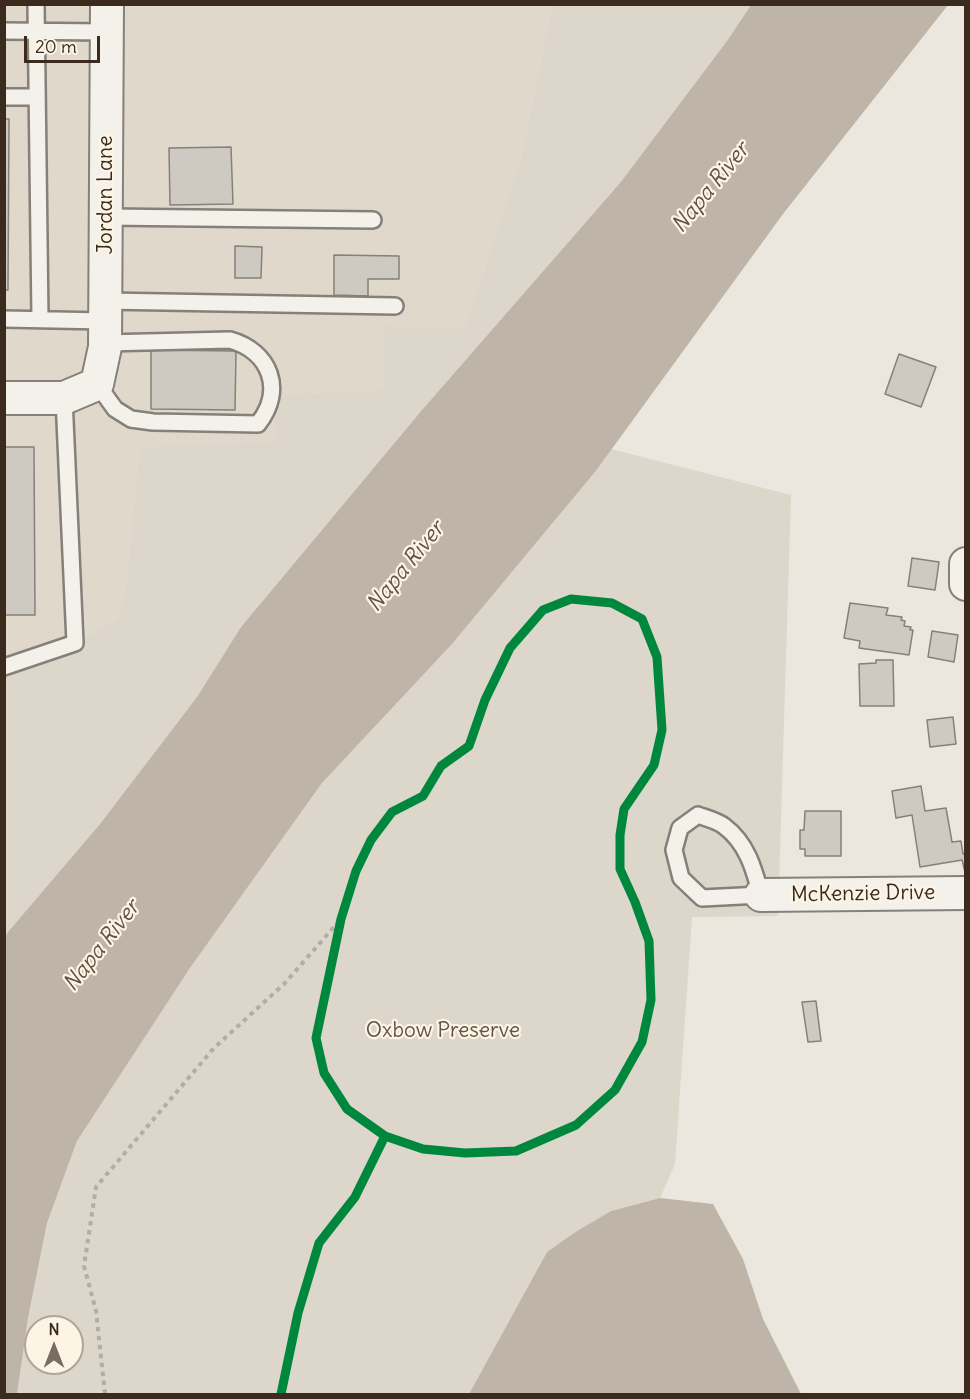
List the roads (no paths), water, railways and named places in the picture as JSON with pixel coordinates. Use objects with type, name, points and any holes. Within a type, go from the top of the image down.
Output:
[{"type":"street","name":"Jordan Lane","points":[[97,384],[105,322],[107,18]]},
{"type":"street","points":[[4,398],[64,398],[97,384]]},
{"type":"street","points":[[966,564],[966,584]]},
{"type":"street","name":"McKenzie Drive","points":[[762,895],[966,892]]},
{"type":"lane","points":[[36,4],[40,319]]},
{"type":"lane","points":[[4,31],[36,31],[107,18]]},
{"type":"lane","points":[[4,97],[37,97]]},
{"type":"lane","points":[[105,217],[373,220]]},
{"type":"lane","points":[[105,322],[395,306]]},
{"type":"lane","points":[[4,319],[105,322],[245,344],[261,359],[270,374],[272,394],[266,414],[258,424],[153,422],[131,419],[115,409],[97,384]]},
{"type":"lane","points":[[4,667],[75,643],[64,398]]},
{"type":"lane","points":[[698,815],[724,825],[740,843],[752,863],[762,895],[702,898],[681,878],[674,850],[680,828],[698,815]]},
{"type":"water","name":"Napa River","points":[[751,5],[948,5],[783,214],[595,472],[452,644],[322,783],[190,968],[77,1141],[47,1223],[29,1315],[24,1315],[24,1346],[17,1394],[5,1394],[4,940],[8,932],[100,824],[197,697],[241,627],[422,410],[620,183],[727,41]]},
{"type":"water","points":[[660,1198],[713,1204],[743,1259],[763,1319],[801,1394],[469,1394],[547,1252],[611,1211]]},
{"type":"park label","name":"Oxbow Preserve","points":[[443,1031]]}]
